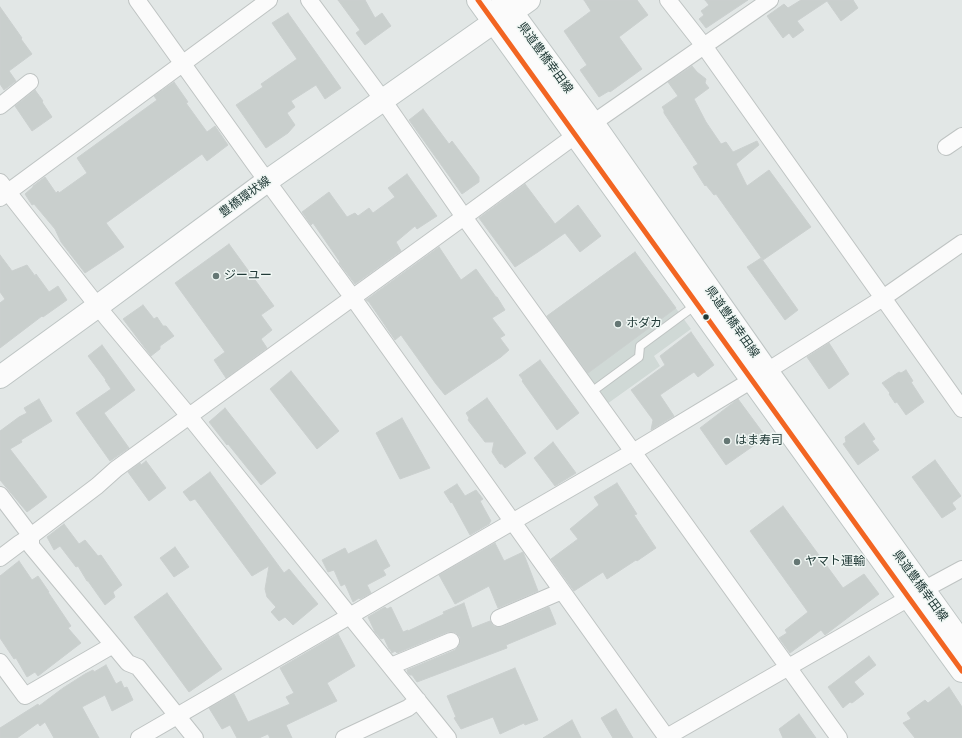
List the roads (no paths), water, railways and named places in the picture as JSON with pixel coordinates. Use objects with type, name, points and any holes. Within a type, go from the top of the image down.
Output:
[{"type":"main road","name":"県道豊橋幸田線","points":[[478,0],[502,9],[584,129],[916,594],[962,671]]},
{"type":"main road","name":"豊橋環状線","points":[[0,377],[267,181],[383,100],[502,9],[530,0]]},
{"type":"main road","name":"県道豊橋幸田線","points":[[584,129],[697,304],[760,376]]},
{"type":"main road","name":"県道豊橋幸田線","points":[[916,594],[962,643]]},
{"type":"street","points":[[137,0],[353,298],[666,738],[962,569]]},
{"type":"street","points":[[269,0],[183,64],[3,191],[189,416],[448,738]]},
{"type":"street","points":[[309,0],[383,100],[464,217],[839,738]]},
{"type":"street","points":[[668,0],[704,46],[962,409]]},
{"type":"street","points":[[0,558],[32,536],[97,486],[116,469],[584,129],[770,0]]},
{"type":"street","points":[[0,106],[30,82]]},
{"type":"street","points":[[946,147],[962,136]]},
{"type":"street","points":[[139,738],[633,452],[760,376],[883,298],[962,243]]},
{"type":"street","points":[[0,495],[32,536],[31,546],[128,663],[138,667],[195,738]]},
{"type":"street","points":[[499,618],[562,591]]},
{"type":"street","points":[[391,666],[451,641]]},
{"type":"street","points":[[0,662],[25,696],[113,645]]},
{"type":"street","points":[[344,738],[408,708],[418,700]]},
{"type":"lane","points":[[590,393],[639,357],[640,346],[697,304]]},
{"type":"place","name":"ジーユー","points":[[216,276]]},
{"type":"place","name":"ホダカ","points":[[618,324]]},
{"type":"place","name":"はま寿司","points":[[727,441]]},
{"type":"place","name":"ヤマト運輸","points":[[797,562]]}]
